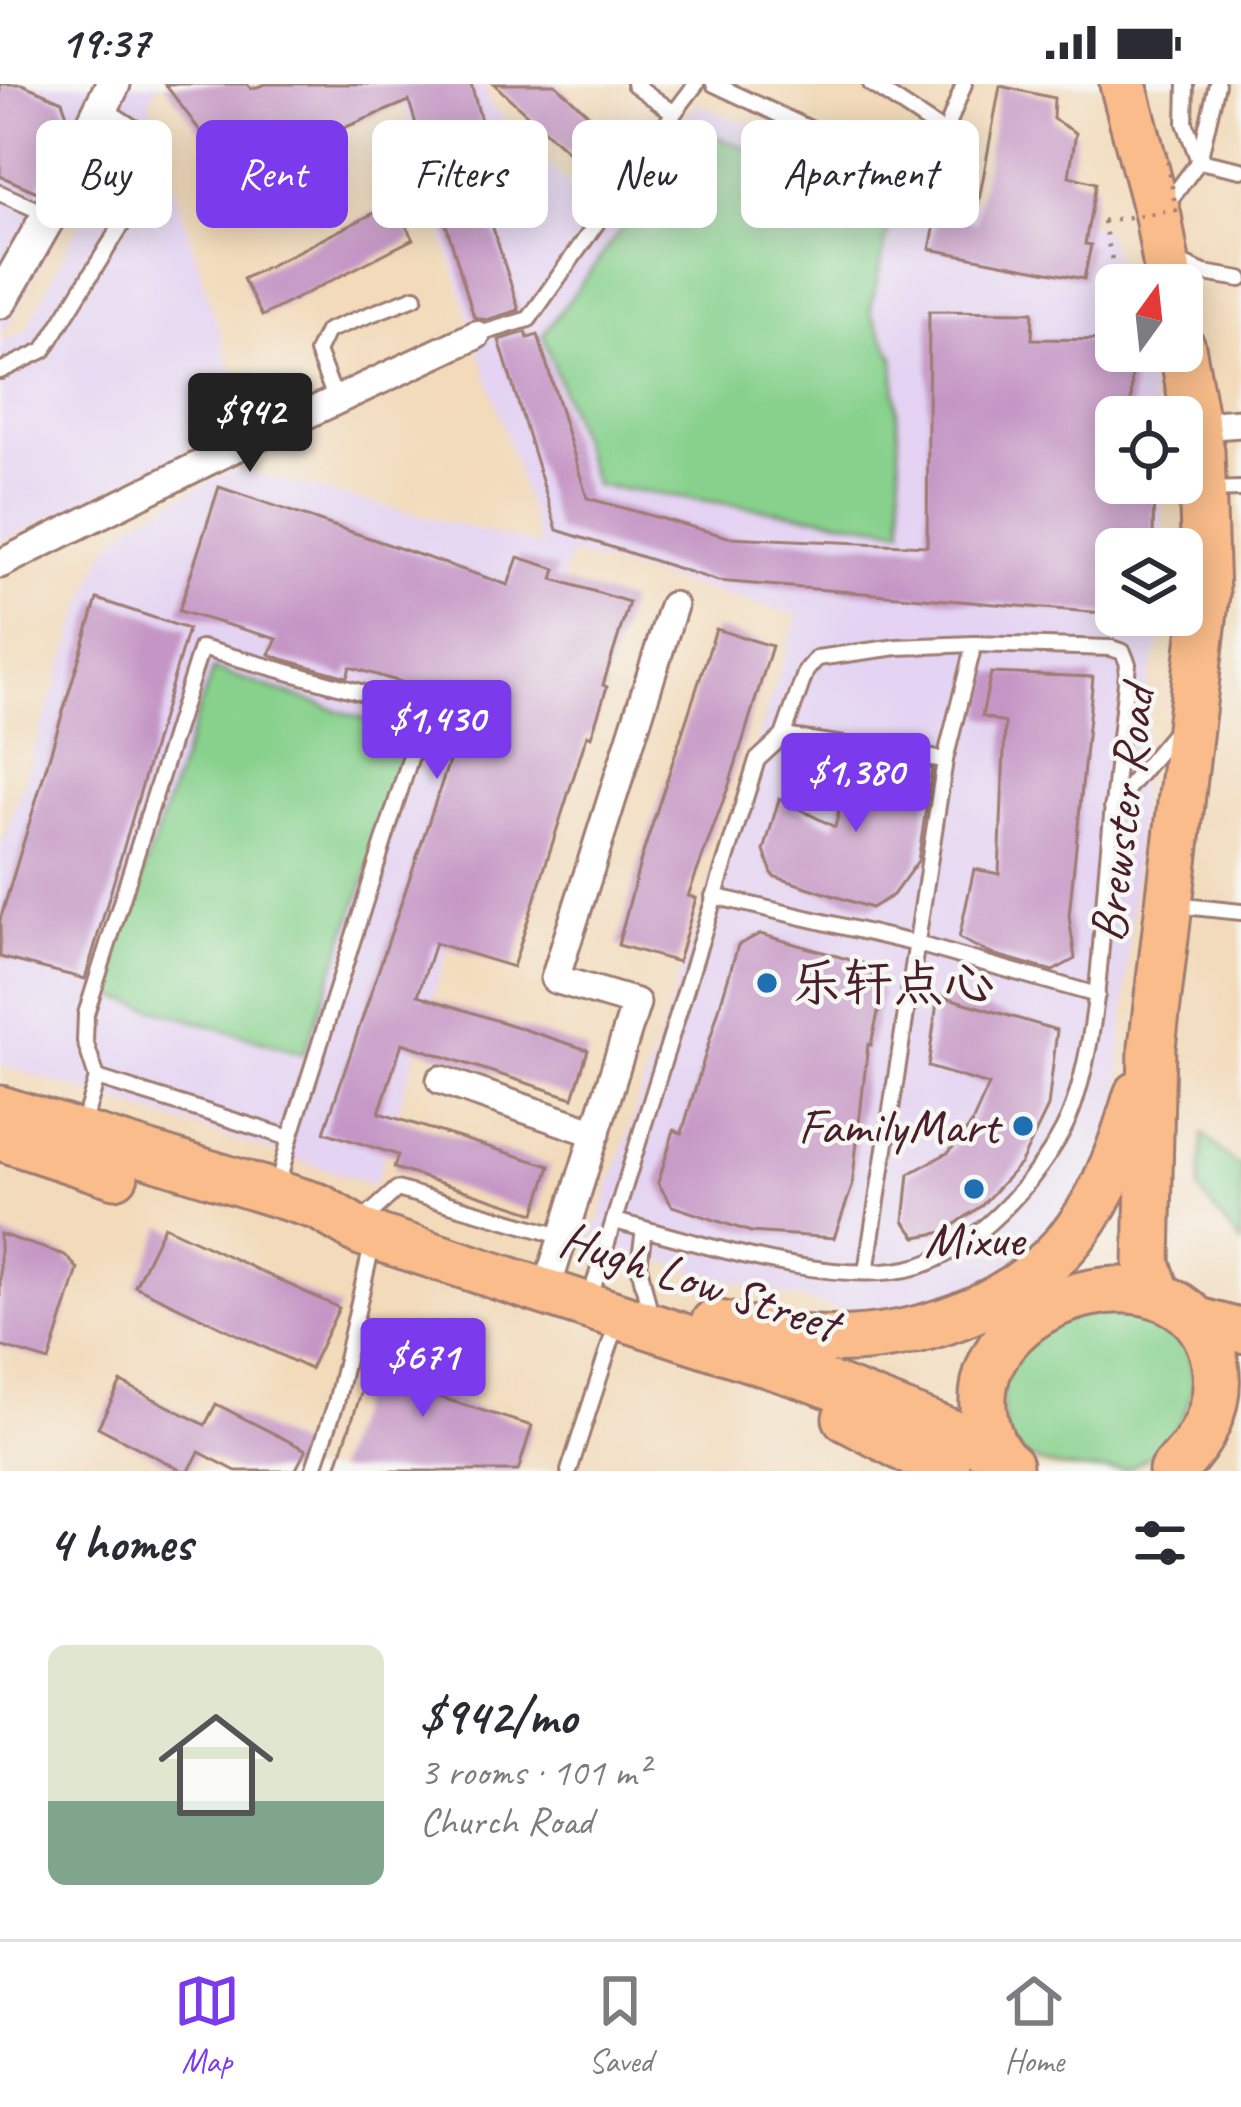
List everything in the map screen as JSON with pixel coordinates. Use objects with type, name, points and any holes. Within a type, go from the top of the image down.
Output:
[{"type":"highway","points":[[1123,84],[1155,157],[1159,261]]},
{"type":"highway","points":[[1155,157],[1137,248],[1159,261]]},
{"type":"highway","points":[[1173,372],[1204,422]]},
{"type":"highway","points":[[1189,372],[1204,422],[1208,488]]},
{"type":"highway","name":"Brewster Road","points":[[1208,488],[1181,521],[1207,565],[1152,1046],[1147,1264],[1175,1307],[1212,1348],[1228,1397]]},
{"type":"highway","points":[[483,1269],[594,1289],[763,1332],[833,1340],[909,1331],[990,1302],[1049,1262],[1092,1209],[1123,1141],[1152,1046]]},
{"type":"highway","name":"Hugh Low Street","points":[[0,1109],[276,1192],[319,1207],[363,1232],[854,1393],[1006,1460]]},
{"type":"highway","name":"Hugh Low Street","points":[[0,1137],[307,1232],[363,1232]]},
{"type":"highway","points":[[483,1269],[549,1307],[594,1289],[947,1471]]},
{"type":"highway","points":[[1006,1460],[983,1413],[983,1392],[994,1357],[1014,1330],[1042,1310],[1079,1296],[1120,1289],[1175,1307]]},
{"type":"highway","points":[[1172,1471],[1228,1397]]},
{"type":"main road","points":[[1175,1307],[1241,1331]]},
{"type":"street","points":[[0,301],[42,228]]},
{"type":"street","points":[[0,564],[476,335]]},
{"type":"street","points":[[594,1289],[596,1133],[636,1003],[555,979],[673,606]]},
{"type":"street","points":[[441,1080],[596,1133]]},
{"type":"lane","points":[[634,84],[674,113]]},
{"type":"lane","points":[[476,335],[529,319],[696,84]]},
{"type":"lane","points":[[714,84],[745,90],[803,120]]},
{"type":"lane","points":[[871,84],[925,120]]},
{"type":"lane","points":[[949,120],[964,84]]},
{"type":"lane","points":[[1186,84],[1185,123],[1199,160]]},
{"type":"lane","points":[[1217,84],[1199,160],[1159,261],[1241,279]]},
{"type":"lane","points":[[0,371],[44,350],[121,226],[135,187],[141,147],[134,128],[108,96]]},
{"type":"lane","points":[[1199,160],[1241,170]]},
{"type":"lane","points":[[0,194],[36,209]]},
{"type":"lane","points":[[336,400],[317,352],[327,331],[415,297]]},
{"type":"lane","points":[[866,1272],[945,760],[974,644]]},
{"type":"lane","points":[[569,1471],[594,1289],[757,760],[783,736],[806,671],[817,658],[897,646],[974,644],[1123,652],[1128,664],[1097,995],[1073,1108],[1039,1171],[983,1231],[920,1266],[866,1272],[758,1260],[615,1221]]},
{"type":"lane","points":[[82,1132],[97,1078],[85,1041],[86,1014],[201,648],[418,708],[415,743],[276,1192]]},
{"type":"lane","points":[[1112,807],[1192,709]]},
{"type":"lane","points":[[783,736],[945,760]]},
{"type":"lane","points":[[713,896],[917,944],[1097,995]]},
{"type":"lane","points":[[1169,904],[1241,912]]},
{"type":"lane","points":[[97,1078],[290,1138]]},
{"type":"lane","points":[[313,1471],[336,1403],[363,1232],[397,1189],[594,1289]]},
{"type":"lane","points":[[594,1289],[640,1266],[644,1229]]},
{"type":"path","points":[[1113,264],[1103,220],[1176,210],[1155,157]]},
{"type":"shaded area","points":[[0,84],[158,84],[149,102],[154,120],[36,120],[36,228],[60,228],[6,330],[0,333]]},
{"type":"shaded area","points":[[397,84],[483,84],[489,102],[506,120],[408,120]]},
{"type":"shaded area","points":[[696,104],[741,121],[741,228],[979,228],[979,202],[1104,228],[1117,264],[1095,264],[1095,372],[1148,372],[1152,396],[1095,396],[1095,504],[1161,504],[1163,528],[1095,528],[1095,636],[1161,636],[1148,682],[1117,1115],[1088,1182],[1027,1253],[968,1292],[870,1318],[592,1243],[798,615],[570,554],[375,1185],[0,1064],[0,850],[92,581],[107,548],[132,523],[234,468],[540,546],[442,228],[548,228],[548,163],[572,188],[572,228],[717,228],[717,120],[685,120]]},
{"type":"shaded area","points":[[172,177],[247,423],[0,542],[0,341],[24,333],[77,228],[172,228]]},
{"type":"green space","points":[[717,137],[741,146],[741,228],[889,228],[870,312],[894,357],[903,529],[595,485],[543,335],[622,228],[717,228]]},
{"type":"green space","points":[[213,669],[415,736],[304,1054],[102,993]]},
{"type":"green space","points":[[1203,1134],[1241,1165],[1241,1243],[1199,1191]]},
{"type":"green space","points":[[1130,1302],[1167,1324],[1187,1352],[1191,1392],[1175,1429],[1161,1446],[1126,1469],[1065,1468],[1021,1454],[1006,1430],[1000,1373],[1032,1330]]},
{"type":"building","points":[[0,84],[22,84],[62,101],[69,120],[36,120],[36,192],[0,176]]},
{"type":"building","points":[[165,84],[247,84],[251,89],[266,84],[471,84],[481,120],[415,120],[409,101],[348,126],[348,120],[196,120],[196,126]]},
{"type":"building","points":[[494,84],[555,84],[595,120],[572,120],[572,156],[548,134],[548,120],[533,120]]},
{"type":"building","points":[[1000,86],[1054,98],[1053,119],[1076,133],[1069,176],[1096,183],[1084,279],[930,249],[934,228],[979,228],[979,200]]},
{"type":"building","points":[[372,214],[372,228],[407,228],[413,239],[262,316],[243,279]]},
{"type":"building","points":[[447,228],[493,228],[519,310],[486,320],[474,317]]},
{"type":"building","points":[[929,311],[1033,312],[1032,339],[1095,340],[1095,372],[1132,372],[1131,396],[1095,396],[1095,504],[1154,504],[1153,528],[1095,528],[1095,612],[718,581],[557,530],[499,340],[526,332],[528,338],[538,335],[587,498],[728,537],[927,546]]},
{"type":"building","points":[[219,487],[508,585],[518,557],[556,569],[553,579],[629,602],[603,685],[607,687],[591,737],[587,735],[513,967],[435,943],[418,995],[588,1050],[573,1098],[402,1043],[379,1113],[550,1166],[535,1213],[394,1168],[398,1155],[324,1132],[469,702],[350,667],[347,677],[282,659],[269,654],[277,639],[179,611]]},
{"type":"building","points":[[97,599],[188,629],[85,979],[0,957],[0,920]]},
{"type":"building","points":[[716,629],[772,646],[688,896],[696,898],[678,962],[618,945]]},
{"type":"building","points":[[991,673],[1093,677],[1069,916],[1075,959],[1053,971],[989,953],[959,938],[974,869],[999,874],[1005,723],[982,716]]},
{"type":"building","points":[[852,758],[932,769],[918,861],[893,895],[871,908],[773,876],[764,851],[779,799],[835,827]]},
{"type":"building","points":[[760,934],[868,965],[882,994],[868,1044],[852,1187],[834,1238],[751,1232],[672,1206],[658,1183],[674,1130],[682,1133],[738,945]]},
{"type":"building","points":[[938,995],[1057,1030],[1048,1107],[1021,1163],[981,1206],[944,1232],[916,1237],[904,1221],[909,1174],[949,1152],[971,1125],[989,1085],[928,1067]]},
{"type":"building","points":[[164,1226],[339,1308],[310,1369],[135,1286]]},
{"type":"building","points":[[0,1234],[65,1255],[78,1269],[49,1361],[0,1346]]},
{"type":"building","points":[[382,1330],[443,1347],[429,1394],[532,1426],[518,1471],[335,1471]]},
{"type":"building","points":[[121,1382],[205,1425],[216,1404],[306,1450],[295,1471],[236,1471],[199,1452],[189,1471],[183,1471],[98,1427]]},
{"type":"place","name":"乐轩点心","points":[[767,983]]},
{"type":"place","name":"FamilyMart","points":[[1023,1126]]},
{"type":"place","name":"Mixue","points":[[974,1189]]}]
